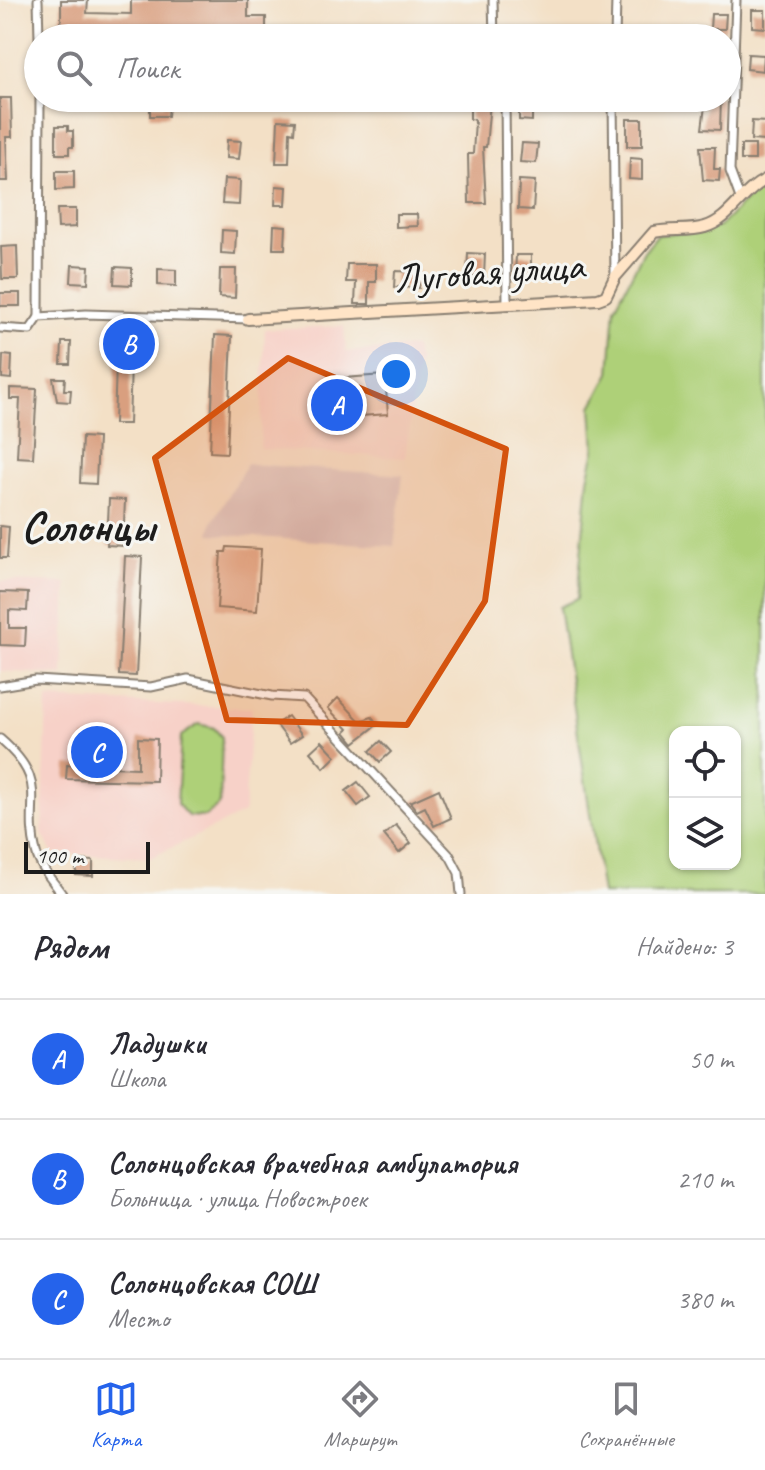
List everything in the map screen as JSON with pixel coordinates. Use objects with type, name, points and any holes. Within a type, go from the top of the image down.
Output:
[{"type":"street","points":[[38,0],[39,24]]},
{"type":"street","points":[[493,0],[494,24]]},
{"type":"street","points":[[615,24],[616,0]]},
{"type":"street","points":[[735,24],[736,0]]},
{"type":"street","points":[[0,328],[30,330],[39,317],[40,112]]},
{"type":"street","points":[[505,112],[507,305]]},
{"type":"street","points":[[613,112],[615,277]]},
{"type":"street","points":[[732,112],[730,171],[740,198]]},
{"type":"street","name":"Луговая улица","points":[[248,319],[598,299],[606,296],[615,277],[654,232],[705,227],[718,220],[740,198],[765,180]]},
{"type":"street","points":[[39,317],[86,314],[248,319]]},
{"type":"street","points":[[0,686],[36,680],[151,687],[188,679],[311,701],[450,856],[459,873],[461,894]]},
{"type":"street","points":[[0,739],[25,765],[34,785],[37,854],[62,894]]},
{"type":"highlighted area","points":[[288,358],[506,449],[485,601],[407,725],[227,720],[155,458]]},
{"type":"shaded area","points":[[344,326],[346,352],[414,347],[418,361],[405,458],[260,449],[265,329]]},
{"type":"shaded area","points":[[247,464],[403,475],[394,546],[210,534],[213,521]]},
{"type":"shaded area","points":[[0,581],[67,583],[63,675],[0,671]]},
{"type":"shaded area","points":[[47,699],[252,708],[244,813],[150,858],[52,853],[42,833]]},
{"type":"green space","points":[[765,187],[765,894],[602,894],[559,607],[577,599],[588,479],[595,450],[592,407],[610,373],[615,307],[644,251],[657,235],[719,227],[755,191]]},
{"type":"green space","points":[[199,724],[214,728],[222,737],[220,804],[205,817],[188,816],[177,804],[181,736]]},
{"type":"building","points":[[61,0],[88,0],[87,13],[131,14],[131,0],[248,0],[248,17],[266,17],[266,24],[61,24]]},
{"type":"building","points":[[752,10],[765,10],[765,28],[752,27]]},
{"type":"building","points":[[711,14],[726,14],[725,24],[710,24]]},
{"type":"building","points":[[748,54],[764,55],[763,71],[747,69]]},
{"type":"building","points":[[0,98],[11,98],[12,137],[6,137],[8,181],[0,181]]},
{"type":"building","points":[[150,112],[168,112],[168,116],[150,116]]},
{"type":"building","points":[[470,112],[489,112],[486,147],[483,147],[486,203],[469,203],[468,154],[473,154],[475,120],[470,119]]},
{"type":"building","points":[[519,112],[532,112],[532,121],[519,120]]},
{"type":"building","points":[[704,112],[721,112],[720,130],[702,129]]},
{"type":"building","points":[[627,119],[642,119],[642,146],[627,146]]},
{"type":"building","points":[[278,120],[295,121],[294,133],[290,132],[289,163],[276,163]]},
{"type":"building","points":[[752,121],[765,122],[765,141],[751,140]]},
{"type":"building","points":[[56,126],[68,126],[68,131],[73,131],[73,147],[69,147],[69,154],[56,154]]},
{"type":"building","points":[[227,140],[241,141],[239,159],[226,158]]},
{"type":"building","points":[[522,143],[538,144],[536,163],[520,162]]},
{"type":"building","points":[[741,145],[755,145],[755,160],[741,160]]},
{"type":"building","points":[[700,147],[715,147],[714,169],[720,169],[719,181],[703,180]]},
{"type":"building","points":[[630,158],[642,159],[642,180],[629,179]]},
{"type":"building","points":[[56,171],[74,171],[74,189],[56,190]]},
{"type":"building","points":[[224,179],[240,180],[239,205],[222,204]]},
{"type":"building","points":[[519,180],[535,181],[533,210],[518,209]]},
{"type":"building","points":[[276,186],[287,187],[286,205],[275,205]]},
{"type":"building","points":[[57,209],[76,209],[76,227],[58,228]]},
{"type":"building","points":[[396,214],[417,214],[418,226],[396,227]]},
{"type":"building","points":[[274,225],[286,226],[285,249],[273,249]]},
{"type":"building","points":[[222,230],[236,231],[235,254],[221,253]]},
{"type":"building","points":[[17,246],[18,279],[2,279],[1,247]]},
{"type":"building","points":[[468,253],[485,254],[484,277],[467,276]]},
{"type":"building","points":[[516,255],[531,255],[531,278],[515,278]]},
{"type":"building","points":[[347,264],[376,264],[376,282],[369,282],[369,304],[355,304],[356,282],[346,282]]},
{"type":"building","points":[[72,265],[89,266],[88,283],[71,282]]},
{"type":"building","points":[[115,267],[132,268],[132,285],[114,284]]},
{"type":"building","points":[[158,269],[176,270],[176,286],[158,285]]},
{"type":"building","points":[[220,269],[236,269],[235,298],[219,297]]},
{"type":"building","points":[[395,271],[420,272],[419,288],[394,287]]},
{"type":"building","points":[[0,293],[20,293],[20,306],[0,306]]},
{"type":"building","points":[[117,333],[132,334],[129,424],[114,424]]},
{"type":"building","points":[[215,335],[232,336],[227,453],[210,452]]},
{"type":"building","points":[[62,342],[71,342],[70,364],[61,364]]},
{"type":"building","points":[[3,355],[12,356],[11,379],[2,378]]},
{"type":"building","points":[[398,374],[399,388],[386,389],[388,414],[346,417],[344,394],[331,395],[330,379]]},
{"type":"building","points":[[53,378],[65,378],[64,390],[71,390],[70,402],[57,401]]},
{"type":"building","points":[[10,388],[37,389],[33,458],[17,457],[20,399],[10,399]]},
{"type":"building","points":[[82,437],[98,438],[96,484],[80,483]]},
{"type":"building","points":[[109,499],[125,500],[123,546],[107,545]]},
{"type":"building","points":[[0,526],[9,527],[7,558],[0,558]]},
{"type":"building","points":[[227,547],[261,549],[257,611],[217,608],[221,552],[226,552]]},
{"type":"building","points":[[125,556],[142,557],[136,676],[119,675]]},
{"type":"building","points":[[0,592],[28,593],[27,611],[9,610],[9,628],[26,628],[25,646],[0,645]]},
{"type":"building","points":[[338,698],[360,721],[372,717],[378,724],[354,743],[345,732],[348,729],[328,708]]},
{"type":"building","points":[[288,716],[302,735],[290,743],[276,724]]},
{"type":"building","points":[[84,737],[111,737],[110,767],[138,768],[138,738],[157,739],[156,781],[66,779],[67,765],[84,766]]},
{"type":"building","points":[[322,741],[336,756],[324,768],[310,752]]},
{"type":"building","points":[[381,741],[391,752],[380,762],[370,751]]},
{"type":"building","points":[[358,782],[370,797],[358,806],[346,791]]},
{"type":"building","points":[[439,789],[451,818],[434,826],[425,807],[417,811],[410,802]]},
{"type":"building","points":[[396,825],[411,843],[399,853],[384,835]]},
{"type":"building","points":[[77,860],[93,861],[93,876],[76,875]]},
{"type":"place","name":"Солонцовская врачебная амбулатория","points":[[129,344]]},
{"type":"place","name":"Ладушки","points":[[337,405]]},
{"type":"place","name":"Солонцовская СОШ","points":[[97,752]]},
{"type":"district","name":"Солонцы","points":[[88,526]]}]
